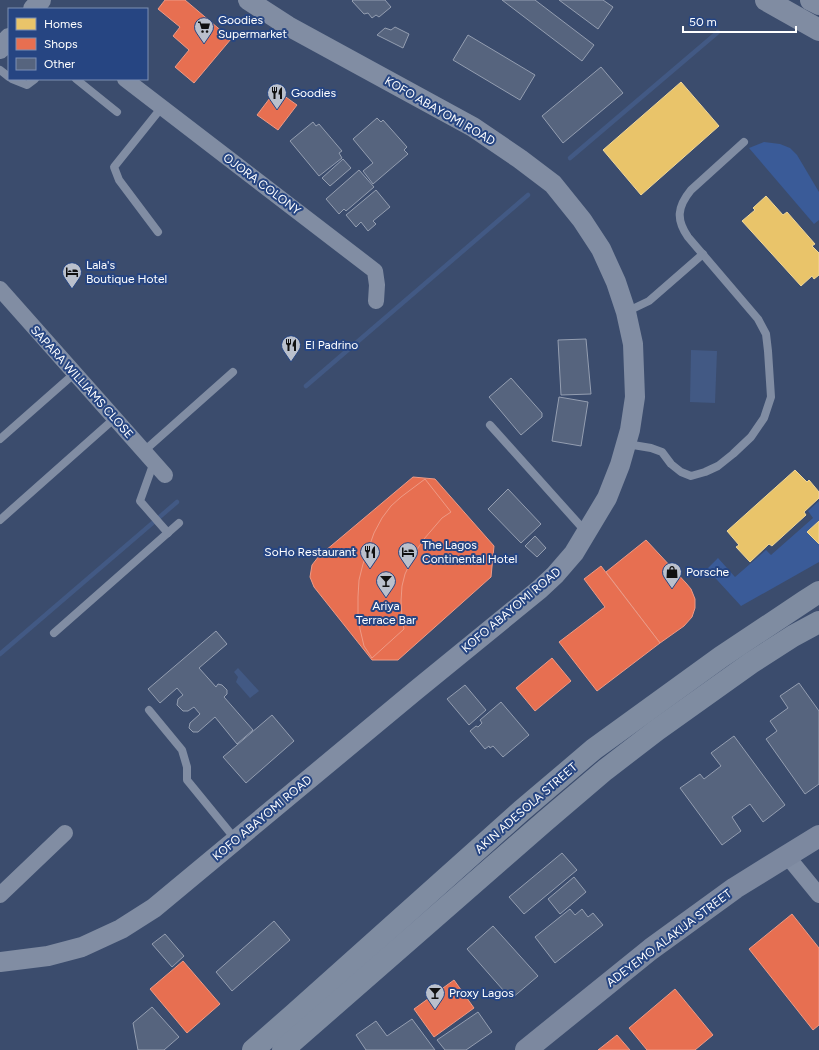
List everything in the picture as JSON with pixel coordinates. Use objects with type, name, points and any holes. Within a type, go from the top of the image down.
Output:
[{"type":"highway","points":[[766,0],[819,30]]},
{"type":"highway","points":[[811,0],[819,4]]},
{"type":"main road","name":"AKIN ADESOLA STREET","points":[[253,1050],[521,811],[594,749],[721,657],[819,592]]},
{"type":"main road","name":"AKIN ADESOLA STREET","points":[[283,1050],[605,770],[657,730],[751,663],[793,636],[819,622]]},
{"type":"main road","name":"ADEYEMO ALAKIJA STREET","points":[[532,1048],[651,949],[735,888],[819,836]]},
{"type":"street","points":[[35,8],[41,0]]},
{"type":"street","name":"KOFO ABAYOMI ROAD","points":[[0,962],[48,956],[82,947],[121,929],[154,908],[555,575],[574,553],[607,498],[627,444],[635,396],[633,344],[626,312],[616,282],[601,249],[582,220],[553,184],[520,159],[473,127],[288,26],[248,0]]},
{"type":"street","points":[[0,49],[8,39]]},
{"type":"street","name":"OJORA COLONY","points":[[126,80],[376,271],[376,301]]},
{"type":"street","name":"SAPARA WILLIAMS CLOSE","points":[[0,289],[165,475]]},
{"type":"street","points":[[0,895],[66,833]]},
{"type":"street","points":[[787,856],[819,895]]},
{"type":"lane","points":[[0,70],[8,76]]},
{"type":"lane","points":[[14,80],[27,85],[34,80]]},
{"type":"lane","points":[[77,80],[117,112]]},
{"type":"lane","points":[[158,232],[119,180],[114,167],[162,107]]},
{"type":"lane","points":[[627,444],[651,448],[662,452],[681,472],[691,476],[718,466],[734,454],[751,437],[764,418],[771,397],[766,334],[758,319],[688,237],[682,228],[680,219],[680,208],[684,198],[744,142]]},
{"type":"lane","points":[[626,312],[649,301],[704,254]]},
{"type":"lane","points":[[168,533],[140,501],[149,456],[233,372]]},
{"type":"lane","points":[[0,439],[75,374]]},
{"type":"lane","points":[[0,520],[115,418]]},
{"type":"lane","points":[[490,425],[586,533]]},
{"type":"lane","points":[[54,633],[179,523]]},
{"type":"lane","points":[[149,710],[182,750],[188,767],[187,780],[236,840]]},
{"type":"shaded area","points":[[764,142],[780,144],[790,148],[797,155],[819,192],[819,220],[814,224],[749,148]]},
{"type":"shaded area","points":[[691,350],[717,351],[715,403],[690,402]]},
{"type":"shaded area","points":[[819,501],[819,562],[741,606],[707,569],[718,558],[735,577],[766,550],[771,555],[813,518],[808,511]]},
{"type":"shaded area","points":[[238,668],[259,691],[250,698],[236,682],[238,677],[234,672]]},
{"type":"building: Homes","points":[[681,82],[719,126],[641,195],[603,150]]},
{"type":"building: Homes","points":[[766,196],[783,215],[787,212],[815,244],[812,246],[819,253],[819,275],[814,279],[812,276],[801,286],[742,221],[755,210],[753,208]]},
{"type":"building: Homes","points":[[795,470],[807,482],[809,480],[819,492],[819,498],[804,512],[806,515],[772,546],[769,544],[750,562],[736,547],[739,545],[727,531]]},
{"type":"building: Homes","points":[[819,521],[819,544],[807,532]]},
{"type":"building: Shops","name":"Goodies Supermarket","points":[[165,0],[185,0],[231,39],[194,83],[175,67],[189,50],[173,36],[180,27],[158,9]]},
{"type":"building: Shops","name":"Goodies","points":[[276,90],[297,105],[278,130],[257,115]]},
{"type":"building: Shops","name":"The Lagos Continental Hotel","points":[[413,477],[435,479],[494,546],[491,577],[398,660],[372,660],[314,587],[310,577],[312,565],[319,556]]},
{"type":"building: Shops","points":[[425,479],[451,512],[442,518],[424,539],[416,551],[405,574],[402,586],[401,601],[404,629],[372,658],[364,646],[358,614],[359,580],[363,564],[374,533],[382,518],[391,506]]},
{"type":"building: Shops","points":[[646,540],[691,589],[695,599],[695,608],[692,617],[684,626],[660,643],[606,572]]},
{"type":"building: Shops","points":[[601,566],[660,643],[597,691],[559,642],[605,607],[584,579]]},
{"type":"building: Shops","points":[[552,658],[571,681],[535,711],[516,688]]},
{"type":"building: Shops","points":[[792,914],[819,948],[819,1025],[813,1030],[749,949]]},
{"type":"building: Shops","points":[[183,961],[220,1004],[187,1033],[150,989]]},
{"type":"building: Shops","points":[[454,980],[474,1008],[434,1037],[414,1009]]},
{"type":"building: Shops","points":[[675,989],[713,1035],[695,1050],[647,1050],[629,1028]]},
{"type":"building: Shops","points":[[617,1035],[630,1050],[598,1050]]},
{"type":"building: Other","points":[[385,0],[391,7],[379,17],[376,15],[372,18],[368,13],[364,14],[352,1]]},
{"type":"building: Other","points":[[502,0],[535,0],[594,45],[582,61]]},
{"type":"building: Other","points":[[559,0],[603,0],[613,7],[598,29]]},
{"type":"building: Other","points":[[395,27],[409,34],[403,48],[377,35],[385,28],[391,30]]},
{"type":"building: Other","points":[[468,35],[535,75],[520,100],[453,60]]},
{"type":"building: Other","points":[[601,67],[623,93],[563,143],[542,116]]},
{"type":"building: Other","points":[[377,118],[381,122],[383,120],[407,147],[404,150],[408,154],[373,184],[363,171],[373,163],[353,139]]},
{"type":"building: Other","points":[[313,122],[316,126],[319,124],[342,151],[339,153],[342,158],[319,176],[290,141]]},
{"type":"building: Other","points":[[343,159],[351,168],[330,186],[322,178]]},
{"type":"building: Other","points":[[359,170],[374,187],[346,211],[344,209],[339,214],[326,199]]},
{"type":"building: Other","points":[[376,190],[390,207],[373,221],[376,224],[368,231],[361,222],[356,227],[346,215]]},
{"type":"building: Other","points":[[586,339],[591,394],[561,395],[558,340]]},
{"type":"building: Other","points":[[511,378],[542,413],[542,417],[521,435],[489,397]]},
{"type":"building: Other","points":[[559,397],[588,402],[581,446],[552,441]]},
{"type":"building: Other","points":[[508,489],[541,524],[521,543],[488,509]]},
{"type":"building: Other","points":[[535,536],[546,548],[537,557],[525,546]]},
{"type":"building: Other","points":[[216,631],[227,644],[199,668],[216,687],[218,684],[222,685],[227,690],[227,694],[224,697],[253,730],[237,744],[215,717],[198,732],[193,732],[189,728],[190,723],[200,714],[194,707],[188,711],[183,711],[177,705],[178,699],[183,695],[177,688],[160,703],[148,689]]},
{"type":"building: Other","points":[[799,683],[819,711],[819,784],[805,794],[766,739],[777,731],[770,721],[788,708],[780,696]]},
{"type":"building: Other","points":[[465,685],[486,710],[469,725],[447,699]]},
{"type":"building: Other","points":[[501,702],[529,735],[503,757],[493,746],[490,748],[489,746],[485,749],[470,731],[476,726],[478,727],[482,723],[480,720]]},
{"type":"building: Other","points":[[272,715],[294,741],[246,783],[223,757]]},
{"type":"building: Other","points":[[734,736],[785,805],[763,822],[750,804],[732,817],[741,831],[722,845],[680,788],[700,774],[704,779],[721,766],[711,753]]},
{"type":"building: Other","points":[[562,853],[577,870],[524,914],[509,897]]},
{"type":"building: Other","points":[[574,877],[586,892],[560,914],[548,899]]},
{"type":"building: Other","points":[[570,909],[575,915],[582,909],[588,917],[593,913],[603,925],[555,963],[535,937]]},
{"type":"building: Other","points":[[274,921],[290,940],[232,991],[216,972]]},
{"type":"building: Other","points":[[493,926],[538,976],[511,999],[467,949]]},
{"type":"building: Other","points":[[165,934],[184,956],[172,967],[152,944]]},
{"type":"building: Other","points":[[152,1007],[179,1037],[164,1050],[138,1050],[133,1023]]},
{"type":"building: Other","points":[[478,1012],[492,1032],[466,1050],[445,1050],[437,1040]]},
{"type":"building: Other","points":[[412,1019],[435,1050],[366,1050],[356,1035],[376,1021],[387,1036]]},
{"type":"waterway","points":[[570,158],[718,32]]},
{"type":"waterway","points":[[306,386],[528,195]]},
{"type":"waterway","points":[[0,654],[177,502]]},
{"type":"place","name":"Goodies Supermarket","points":[[204,44]]},
{"type":"place","name":"Goodies","points":[[277,110]]},
{"type":"place","name":"Lala's Boutique Hotel","points":[[72,289]]},
{"type":"place","name":"El Padrino","points":[[291,362]]},
{"type":"place","name":"SoHo Restaurant","points":[[370,569]]},
{"type":"place","name":"The Lagos Continental Hotel","points":[[408,569]]},
{"type":"place","name":"Porsche","points":[[672,589]]},
{"type":"place","name":"Ariya Terrace Bar","points":[[386,598]]},
{"type":"place","name":"Proxy Lagos","points":[[435,1010]]}]
